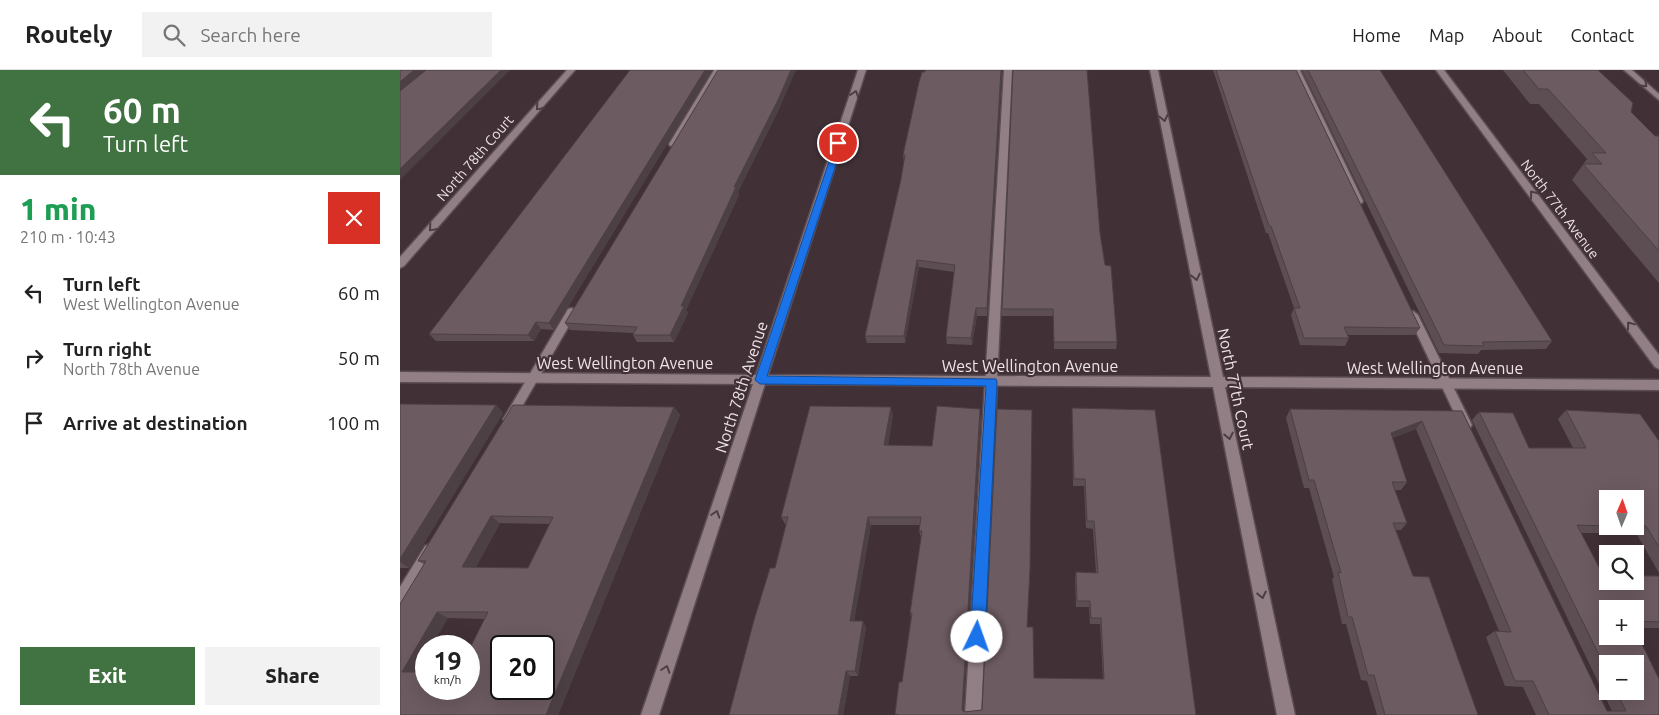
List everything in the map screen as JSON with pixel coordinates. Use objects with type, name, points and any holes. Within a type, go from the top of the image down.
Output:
[{"type":"street","name":"North 78th Court","points":[[400,264],[572,70]]},
{"type":"street","name":"North 78th Avenue","points":[[650,715],[862,70]]},
{"type":"street","name":"North 77th Court","points":[[1154,70],[1286,715]]},
{"type":"street","name":"North 77th Avenue","points":[[1440,70],[1659,364]]},
{"type":"street","name":"West Wellington Avenue","points":[[400,377],[1659,385]]},
{"type":"lane","points":[[666,156],[718,70]]},
{"type":"lane","points":[[973,715],[1008,70]]},
{"type":"lane","points":[[1296,70],[1365,214]]},
{"type":"lane","points":[[1628,70],[1659,98]]},
{"type":"lane","points":[[502,430],[579,301]]},
{"type":"lane","points":[[1408,304],[1472,438]]},
{"type":"lane","points":[[400,600],[436,540]]},
{"type":"building","points":[[400,70],[414,70],[400,82]]},
{"type":"building","points":[[426,70],[501,70],[400,169],[400,91]]},
{"type":"building","points":[[630,70],[705,70],[549,323],[536,322],[528,335],[429,334]]},
{"type":"building","points":[[718,70],[791,70],[734,187],[736,187],[681,306],[684,306],[670,335],[633,335],[637,327],[565,323]]},
{"type":"building","points":[[925,70],[1001,70],[987,308],[976,308],[971,338],[946,337],[955,265],[917,260],[904,336],[865,336],[901,179],[905,155],[903,155],[919,82],[922,72],[925,72]]},
{"type":"building","points":[[1013,70],[1087,70],[1100,233],[1105,265],[1111,266],[1117,342],[1054,342],[1053,309],[1002,309]]},
{"type":"building","points":[[1216,70],[1296,70],[1420,328],[1344,327],[1349,338],[1304,338],[1294,308],[1300,308],[1271,226],[1269,226]]},
{"type":"building","points":[[1308,70],[1380,70],[1552,341],[1482,342],[1484,346],[1444,345]]},
{"type":"building","points":[[1523,70],[1598,70],[1633,103],[1631,112],[1655,136],[1659,136],[1659,251],[1583,164],[1602,164],[1592,153],[1606,153],[1548,89],[1539,89]]},
{"type":"building","points":[[400,404],[496,405],[400,559]]},
{"type":"building","points":[[513,405],[674,407],[555,693],[555,635],[490,635],[490,700],[552,700],[546,715],[400,715],[400,604],[426,561],[418,561]],"holes":[[[491,516],[553,517],[528,568],[462,567]]]},
{"type":"building","points":[[810,406],[891,407],[884,445],[932,446],[937,406],[980,409],[962,710],[964,712],[982,710],[997,409],[1032,410],[1030,569],[1027,627],[1033,627],[1034,678],[1104,679],[1101,618],[1091,618],[1090,601],[1077,601],[1076,572],[1098,573],[1094,521],[1087,521],[1085,479],[1074,479],[1072,408],[1155,410],[1196,715],[895,714],[899,682],[902,682],[912,613],[910,613],[922,531],[919,531],[921,517],[868,517],[850,621],[863,621],[855,671],[846,671],[838,715],[729,715],[770,568],[775,568],[788,517],[781,517]]},
{"type":"building","points":[[1290,409],[1462,411],[1599,694],[1599,700],[1602,700],[1607,711],[1626,711],[1620,700],[1644,700],[1644,655],[1599,655],[1479,412],[1513,413],[1529,448],[1586,448],[1566,410],[1640,414],[1659,441],[1659,547],[1646,526],[1644,526],[1644,490],[1599,490],[1599,526],[1577,525],[1599,567],[1599,590],[1644,590],[1644,576],[1659,576],[1659,622],[1644,621],[1644,600],[1599,600],[1599,645],[1642,645],[1659,679],[1659,715],[1549,715],[1533,681],[1515,681],[1495,631],[1511,632],[1422,421],[1391,433],[1407,482],[1392,482],[1407,523],[1393,523],[1413,576],[1429,577],[1478,715],[1385,715],[1374,675],[1368,675],[1352,617],[1348,617],[1338,572],[1341,573],[1314,480],[1309,480]]},
{"type":"route","points":[[838,143],[760,380],[992,382],[977,637]]}]
